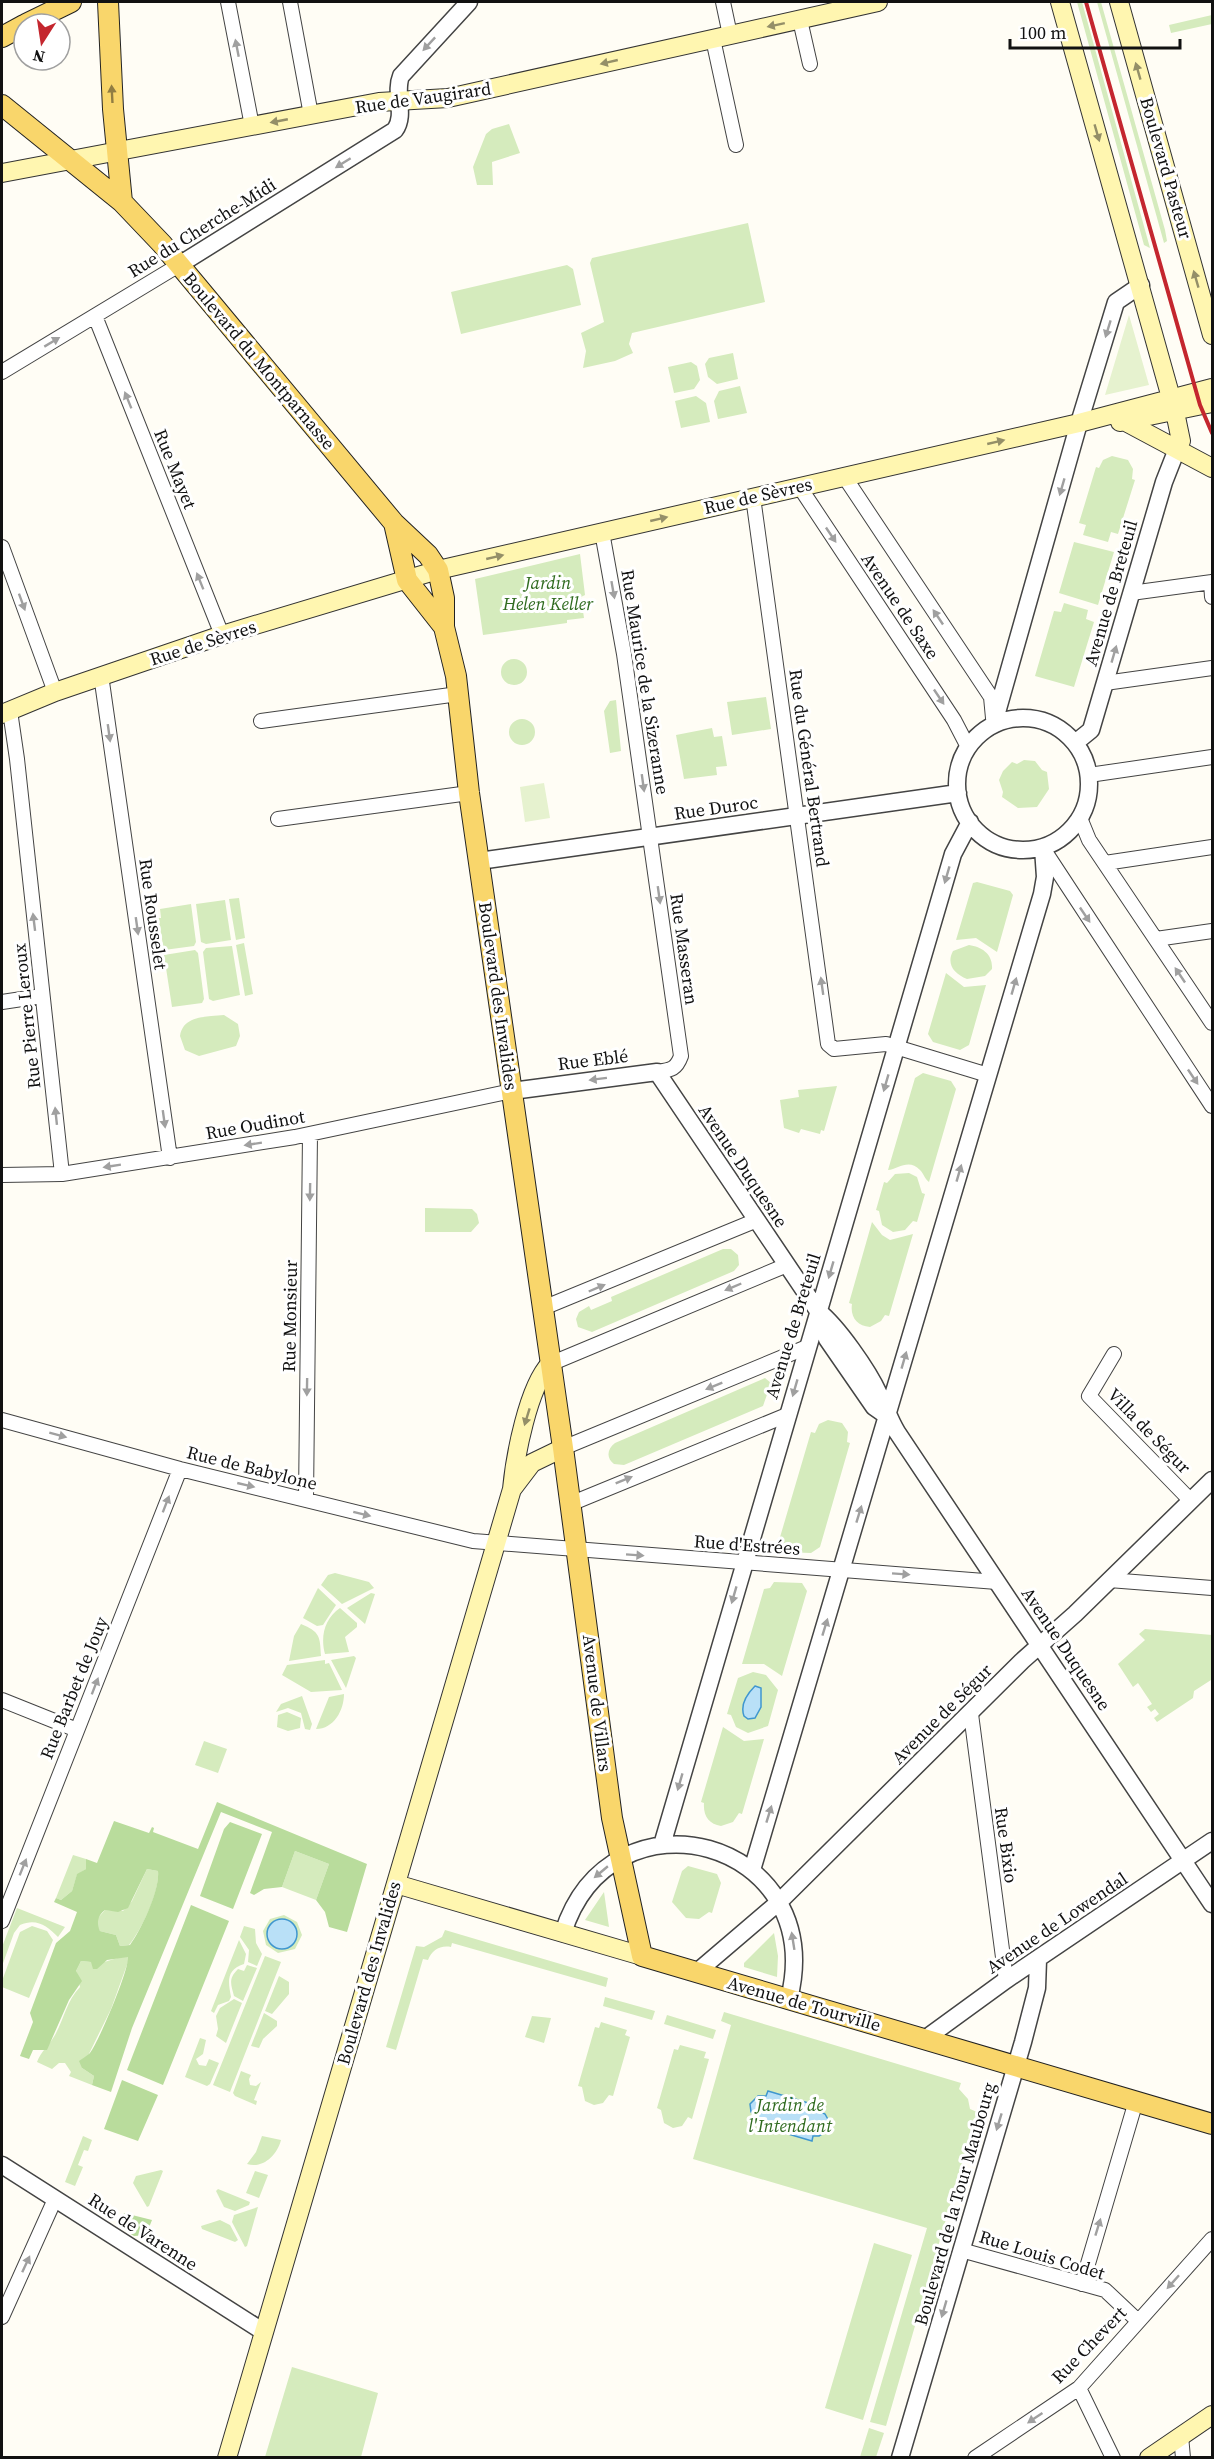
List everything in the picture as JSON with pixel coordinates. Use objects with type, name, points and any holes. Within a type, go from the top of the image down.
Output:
[{"type":"main road","points":[[51,12],[71,2]]},
{"type":"main road","points":[[108,2],[122,202]]},
{"type":"main road","name":"Rue de Vaugirard","points":[[2,173],[379,102],[448,98],[878,2]]},
{"type":"main road","points":[[1060,2],[1173,405],[1181,441],[1177,449]]},
{"type":"main road","name":"Boulevard Pasteur","points":[[1119,2],[1212,335]]},
{"type":"main road","name":"Boulevard du Montparnasse","points":[[2,105],[122,202],[179,265],[394,523],[428,555],[438,570]]},
{"type":"main road","name":"Rue de Sèvres","points":[[1079,423],[1100,425],[1124,421],[1173,405],[1212,388]]},
{"type":"main road","name":"Rue de Sèvres","points":[[6,712],[100,675],[222,635],[438,570],[1079,423],[1173,405],[1209,405]]},
{"type":"main road","points":[[1124,421],[1212,468]]},
{"type":"main road","name":"Boulevard du Montparnasse","points":[[394,523],[407,580]]},
{"type":"main road","name":"Boulevard des Invalides","points":[[438,570],[444,598],[444,627],[458,694],[469,793],[563,1448],[532,1463],[512,1489]]},
{"type":"main road","name":"Boulevard des Invalides","points":[[407,580],[444,627]]},
{"type":"main road","name":"Boulevard des Invalides","points":[[227,2457],[512,1489],[514,1460],[522,1431],[540,1374],[550,1364]]},
{"type":"main road","name":"Avenue de Villars","points":[[563,1448],[612,1818],[642,1956]]},
{"type":"main road","name":"Avenue de Tourville","points":[[396,1884],[1212,2124]]},
{"type":"main road","points":[[1149,2457],[1212,2415]]},
{"type":"street","points":[[228,2],[252,126]]},
{"type":"street","points":[[290,2],[311,115]]},
{"type":"street","name":"Rue du Cherche-Midi","points":[[2,372],[393,133],[400,122],[401,76],[469,2]]},
{"type":"street","points":[[723,2],[722,37],[736,145]]},
{"type":"street","points":[[801,20],[810,64]]},
{"type":"street","points":[[994,723],[1079,423],[1116,302],[1141,285]]},
{"type":"street","name":"Rue Mayet","points":[[94,316],[222,635]]},
{"type":"street","name":"Avenue de Breteuil","points":[[1075,743],[1091,730],[1164,482],[1177,449]]},
{"type":"street","name":"Avenue de Saxe","points":[[844,477],[991,698],[994,723]]},
{"type":"street","name":"Avenue de Saxe","points":[[799,486],[954,720],[968,747]]},
{"type":"street","name":"Rue du Général Bertrand","points":[[753,497],[828,1044],[834,1049],[880,1044],[896,1047]]},
{"type":"street","name":"Rue Maurice de la Sizeranne","points":[[602,532],[651,837]]},
{"type":"street","points":[[2,547],[55,692]]},
{"type":"street","points":[[1131,593],[1211,582],[1212,597]]},
{"type":"street","points":[[1105,683],[1212,668]]},
{"type":"street","name":"Rue Rousselet","points":[[100,675],[170,1158]]},
{"type":"street","points":[[979,679],[993,679],[1007,675]]},
{"type":"street","points":[[261,721],[458,694]]},
{"type":"street","name":"Rue Pierre Leroux","points":[[6,712],[17,759],[62,1174]]},
{"type":"street","points":[[1014,719],[1037,720],[1054,726],[1075,743],[1084,758],[1089,775],[1088,797],[1080,818],[1063,837],[1043,848],[1024,850],[999,845],[983,835],[970,822],[958,793],[958,776],[968,747],[977,735],[994,723],[1014,719]]},
{"type":"street","points":[[1089,775],[1212,757]]},
{"type":"street","points":[[278,819],[469,793]]},
{"type":"street","name":"Rue Duroc","points":[[479,861],[958,793]]},
{"type":"street","points":[[1080,818],[1089,840],[1212,1023]]},
{"type":"street","name":"Avenue de Breteuil","points":[[662,1845],[953,854],[970,822]]},
{"type":"street","name":"Rue Masseran","points":[[651,837],[681,1056],[678,1065]]},
{"type":"street","points":[[1105,863],[1212,847]]},
{"type":"street","points":[[1043,848],[1067,888],[1212,1106]]},
{"type":"street","points":[[752,1870],[1042,894],[1045,877],[1043,848]]},
{"type":"street","points":[[1042,894],[1054,887],[1067,888]]},
{"type":"street","points":[[1156,939],[1212,931]]},
{"type":"street","points":[[2,1002],[42,996]]},
{"type":"street","points":[[896,1047],[988,1075]]},
{"type":"street","name":"Rue Eblé","points":[[512,1091],[672,1070],[678,1065]]},
{"type":"street","name":"Avenue Duquesne","points":[[657,1072],[818,1311],[832,1322],[879,1394],[887,1416],[1212,1904]]},
{"type":"street","name":"Rue Oudinot","points":[[2,1175],[62,1174],[170,1158],[310,1134],[512,1091]]},
{"type":"street","name":"Rue Monsieur","points":[[306,1499],[310,1134]]},
{"type":"street","points":[[543,1308],[757,1220]]},
{"type":"street","points":[[550,1364],[787,1264]]},
{"type":"street","points":[[563,1448],[807,1347]]},
{"type":"street","name":"Villa de Ségur","points":[[1114,1354],[1089,1396],[1191,1501]]},
{"type":"street","points":[[570,1504],[787,1415]]},
{"type":"street","name":"Rue de Babylone","points":[[2,1420],[180,1469],[473,1541],[495,1544]]},
{"type":"street","name":"Rue Barbet de Jouy","points":[[2,1921],[180,1469]]},
{"type":"street","name":"Avenue de Ségur","points":[[697,1972],[779,1902],[1040,1645],[1212,1480]]},
{"type":"street","name":"Rue d'Estrées","points":[[495,1544],[997,1582]]},
{"type":"street","points":[[1109,1580],[1212,1588]]},
{"type":"street","points":[[2,1700],[77,1730]]},
{"type":"street","name":"Rue Bixio","points":[[971,1714],[1006,1980]]},
{"type":"street","name":"Avenue de Lowendal","points":[[926,2039],[1006,1980],[1212,1841]]},
{"type":"street","points":[[563,1933],[581,1893],[604,1869],[621,1858],[641,1849],[662,1845],[687,1844],[711,1848],[732,1857],[752,1870],[779,1902],[788,1920],[794,1948],[794,1972],[789,1999]]},
{"type":"street","name":"Boulevard de la Tour Maubourg","points":[[900,2457],[1016,2066],[1036,1988],[1038,1960]]},
{"type":"street","points":[[1082,2283],[1136,2102]]},
{"type":"street","name":"Rue de Varenne","points":[[2,2165],[264,2332]]},
{"type":"street","points":[[2,2317],[55,2199]]},
{"type":"street","name":"Rue Chevert","points":[[975,2457],[1079,2388],[1212,2239]]},
{"type":"street","name":"Rue Louis Codet","points":[[961,2250],[1105,2290],[1138,2321]]},
{"type":"street","points":[[1079,2388],[1113,2457]]},
{"type":"street","points":[[1180,2436],[1183,2457]]},
{"type":"green space","points":[[1077,2],[1082,2],[1150,248],[1144,245]]},
{"type":"green space","points":[[1097,2],[1101,2],[1165,230],[1167,241],[1164,243]]},
{"type":"green space","points":[[1212,15],[1212,24],[1171,33],[1169,25]]},
{"type":"green space","points":[[509,124],[520,153],[492,162],[493,185],[477,185],[473,167],[486,134],[492,129]]},
{"type":"green space","points":[[748,223],[765,302],[632,333],[629,344],[633,353],[615,361],[583,368],[586,351],[581,333],[604,322],[590,263],[592,258]]},
{"type":"green space","points":[[567,265],[573,269],[581,305],[461,334],[451,292]]},
{"type":"green space","points":[[1129,315],[1149,385],[1105,395]]},
{"type":"green space","points":[[733,353],[738,379],[717,384],[708,377],[705,364],[709,358]]},
{"type":"green space","points":[[691,362],[697,366],[700,380],[694,389],[674,393],[668,367]]},
{"type":"green space","points":[[740,386],[747,413],[718,419],[714,401],[719,391]]},
{"type":"green space","points":[[696,396],[706,403],[710,422],[681,428],[675,401]]},
{"type":"green space","points":[[1112,456],[1128,460],[1133,469],[1132,479],[1135,480],[1118,534],[1111,532],[1108,542],[1083,535],[1086,525],[1079,523],[1096,467],[1099,468],[1103,460]]},
{"type":"green space","points":[[1074,542],[1114,552],[1098,605],[1059,593]]},
{"type":"green space","name":"Jardin Helen Keller","points":[[580,554],[585,595],[581,597],[584,618],[567,620],[567,623],[483,635],[475,579]]},
{"type":"green space","points":[[1064,603],[1088,610],[1086,619],[1094,622],[1074,687],[1035,676],[1054,611],[1061,612]]},
{"type":"green space","points":[[514,659],[523,663],[527,672],[523,681],[514,685],[505,681],[501,672],[505,663]]},
{"type":"green space","points":[[766,697],[771,729],[732,735],[727,702]]},
{"type":"green space","points":[[616,700],[621,751],[610,753],[604,711],[610,701]]},
{"type":"green space","points":[[522,719],[531,723],[535,732],[531,741],[522,745],[513,741],[509,732],[513,723]]},
{"type":"green space","points":[[712,728],[714,737],[722,736],[727,766],[716,767],[717,775],[684,779],[676,735]]},
{"type":"green space","points":[[1024,760],[1035,761],[1042,770],[1047,772],[1049,789],[1037,807],[1018,808],[1002,797],[1003,792],[999,780],[1003,771],[1012,762],[1017,764]]},
{"type":"green space","points":[[544,783],[550,818],[525,822],[520,787]]},
{"type":"green space","points":[[977,882],[1010,891],[1013,895],[997,952],[976,938],[956,940],[973,883]]},
{"type":"green space","points":[[239,898],[245,938],[236,940],[229,899]]},
{"type":"green space","points":[[225,900],[231,940],[206,944],[201,942],[196,904]]},
{"type":"green space","points":[[191,904],[196,942],[194,946],[164,950],[158,918],[161,918],[160,909]]},
{"type":"green space","points":[[244,943],[253,994],[245,996],[236,945]]},
{"type":"green space","points":[[969,945],[978,947],[989,955],[992,969],[985,976],[967,979],[952,968],[950,960],[953,951]]},
{"type":"green space","points":[[232,946],[240,995],[213,1001],[209,999],[203,952],[206,948]]},
{"type":"green space","points":[[195,950],[198,953],[204,999],[202,1003],[172,1007],[164,955]]},
{"type":"green space","points":[[946,973],[964,987],[986,985],[969,1045],[960,1050],[933,1042],[928,1034]]},
{"type":"green space","points":[[224,1015],[238,1024],[240,1036],[236,1046],[199,1056],[185,1050],[180,1036],[186,1024],[197,1018]]},
{"type":"green space","points":[[923,1073],[951,1081],[956,1089],[929,1182],[920,1170],[912,1165],[888,1170],[915,1078]]},
{"type":"green space","points":[[837,1086],[824,1131],[821,1130],[820,1134],[801,1129],[799,1133],[784,1128],[780,1100],[799,1097],[798,1090]]},
{"type":"green space","points":[[909,1173],[917,1177],[922,1193],[925,1194],[917,1222],[913,1221],[905,1230],[893,1232],[882,1225],[879,1211],[876,1210],[884,1182],[887,1183],[895,1174]]},
{"type":"green space","points":[[425,1208],[472,1209],[477,1214],[479,1223],[471,1232],[425,1232]]},
{"type":"green space","points":[[872,1222],[882,1235],[890,1240],[913,1234],[889,1316],[885,1315],[881,1321],[870,1327],[861,1325],[855,1320],[852,1304],[849,1303]]},
{"type":"green space","points":[[723,1249],[731,1249],[738,1255],[739,1265],[734,1271],[592,1332],[578,1327],[576,1319],[579,1312],[589,1306],[591,1310],[612,1301],[611,1297]]},
{"type":"green space","points":[[765,1378],[771,1383],[763,1406],[624,1465],[614,1464],[610,1459],[609,1451],[615,1443]]},
{"type":"green space","points":[[828,1420],[842,1423],[848,1432],[847,1442],[850,1443],[820,1547],[811,1553],[782,1552],[778,1544],[811,1432],[815,1433],[819,1424]]},
{"type":"green space","points":[[335,1573],[369,1582],[374,1588],[342,1604],[321,1585],[328,1575]]},
{"type":"green space","points":[[774,1582],[802,1583],[807,1591],[782,1676],[764,1664],[742,1664],[764,1589],[770,1588]]},
{"type":"green space","points":[[318,1588],[336,1605],[323,1625],[317,1626],[303,1618]]},
{"type":"green space","points":[[371,1593],[375,1594],[365,1624],[347,1608]]},
{"type":"green space","points":[[340,1608],[357,1623],[357,1627],[345,1637],[349,1652],[325,1654],[323,1641],[325,1628],[327,1622]]},
{"type":"green space","points":[[301,1624],[318,1636],[321,1656],[289,1661],[294,1636]]},
{"type":"green space","points":[[1145,1629],[1212,1635],[1211,1680],[1194,1691],[1193,1698],[1157,1722],[1154,1718],[1159,1714],[1155,1709],[1151,1712],[1147,1707],[1152,1704],[1138,1683],[1133,1687],[1118,1664],[1145,1640],[1139,1634]]},
{"type":"green space","points":[[354,1656],[356,1658],[346,1688],[331,1660]]},
{"type":"green space","points":[[325,1660],[325,1664],[329,1663],[342,1690],[311,1692],[282,1675],[287,1665]]},
{"type":"green space","points":[[753,1672],[766,1675],[778,1690],[768,1726],[748,1733],[736,1727],[731,1715],[727,1714],[738,1678]]},
{"type":"green space","points":[[344,1694],[337,1718],[328,1726],[316,1729],[329,1697]]},
{"type":"green space","points":[[302,1696],[312,1724],[310,1730],[305,1729],[301,1713],[288,1708],[276,1712],[281,1704]]},
{"type":"green space","points":[[287,1712],[301,1718],[300,1728],[288,1731],[277,1727],[278,1715]]},
{"type":"green space","points":[[723,1727],[744,1741],[764,1739],[742,1814],[739,1813],[733,1822],[721,1826],[708,1819],[704,1803],[701,1802]]},
{"type":"green space","points":[[204,1741],[227,1749],[218,1773],[195,1765]]},
{"type":"green space","points":[[217,1802],[367,1864],[347,1932],[329,1927],[325,1912],[316,1900],[329,1864],[295,1851],[282,1887],[264,1889],[254,1895],[250,1893],[272,1832],[221,1812],[132,2028],[111,2092],[92,2085],[94,2076],[82,2068],[79,2061],[90,2053],[100,2035],[119,1990],[128,1957],[107,1960],[97,1969],[93,1969],[91,1962],[81,1961],[76,1971],[82,1981],[69,2000],[47,2050],[33,2050],[29,2059],[20,2056],[33,2022],[30,2013],[56,1943],[70,1931],[77,1912],[54,1902],[56,1898],[61,1900],[72,1891],[77,1874],[86,1869],[86,1859],[97,1863],[114,1821],[149,1833],[152,1827],[153,1832],[198,1849]],"holes":[[[147,1869],[158,1871],[153,1899],[139,1930],[130,1945],[120,1946],[116,1935],[100,1931],[99,1917],[105,1910],[118,1912],[128,1908]]]},
{"type":"green space","points":[[230,1822],[262,1834],[233,1909],[200,1896],[224,1829]]},
{"type":"green space","points":[[295,1851],[329,1864],[316,1900],[282,1887]]},
{"type":"green space","points":[[73,1855],[86,1859],[86,1869],[77,1875],[72,1891],[61,1900],[56,1898]]},
{"type":"green space","points":[[688,1866],[717,1874],[721,1883],[712,1913],[709,1912],[699,1919],[686,1918],[672,1902],[682,1871]]},
{"type":"green space","points":[[147,1869],[158,1871],[153,1899],[134,1938],[129,1945],[120,1946],[116,1935],[100,1931],[97,1926],[98,1918],[105,1910],[123,1911],[132,1901]]},
{"type":"green space","points":[[604,1892],[609,1927],[585,1920]]},
{"type":"green space","points":[[191,1905],[229,1921],[163,2085],[127,2070]]},
{"type":"green space","points":[[17,1908],[65,1927],[58,1937],[41,1924],[32,1922],[20,1925],[14,1933],[2,1966],[2,1947]]},
{"type":"green space","points":[[284,1915],[297,1922],[302,1935],[295,1949],[278,1953],[266,1945],[263,1931],[270,1919]]},
{"type":"green space","points":[[32,1926],[47,1931],[53,1940],[29,1998],[2,1987],[2,1981],[20,1932]]},
{"type":"green space","points":[[244,1926],[255,1929],[256,1943],[262,1954],[257,1966],[248,1962],[249,1950],[240,1937]]},
{"type":"green space","points":[[445,1930],[608,1978],[606,1987],[452,1943],[451,1947],[437,1949],[428,1960],[423,1959],[396,2050],[386,2047],[416,1946],[424,1947],[442,1937]]},
{"type":"green space","points":[[774,1933],[778,1956],[777,1977],[744,1967],[744,1963]]},
{"type":"green space","points":[[239,1940],[246,1954],[244,1964],[231,1973],[229,2001],[218,2005],[214,2013],[211,2011]]},
{"type":"green space","points":[[124,1956],[128,1957],[128,1962],[111,2009],[82,2068],[94,2076],[92,2085],[69,2076],[71,2072],[65,2063],[59,2063],[52,2069],[37,2062],[55,2035],[69,2004],[80,1987],[76,1971],[81,1961],[101,1963]]},
{"type":"green space","points":[[265,1956],[281,1962],[230,2092],[213,2085]]},
{"type":"green space","points":[[247,1965],[257,1968],[243,2001],[234,1996],[231,1982],[238,1969],[244,1971]]},
{"type":"green space","points":[[279,1976],[289,1982],[289,1994],[272,2014],[265,2011]]},
{"type":"green space","points":[[605,1997],[655,2011],[652,2020],[603,2006]]},
{"type":"green space","points":[[234,1999],[242,2003],[226,2043],[216,2036],[218,2029],[216,2016],[220,2008]]},
{"type":"green space","name":"Jardin de l'Intendant","points":[[724,2012],[961,2083],[959,2089],[968,2099],[970,2109],[977,2112],[886,2426],[870,2422],[927,2228],[693,2159],[731,2025],[721,2021]]},
{"type":"green space","points":[[264,2013],[277,2021],[277,2026],[263,2039],[259,2048],[251,2046]]},
{"type":"green space","points":[[667,2015],[716,2030],[713,2039],[664,2024]]},
{"type":"green space","points":[[532,2016],[551,2018],[544,2043],[525,2037]]},
{"type":"green space","points":[[601,2022],[627,2030],[625,2035],[630,2037],[613,2096],[609,2095],[603,2103],[594,2105],[585,2101],[582,2087],[578,2086],[595,2027],[599,2028]]},
{"type":"green space","points":[[200,2038],[206,2040],[203,2054],[196,2059],[199,2065],[206,2066],[209,2059],[219,2063],[207,2086],[185,2077]]},
{"type":"green space","points":[[680,2045],[706,2052],[704,2058],[709,2059],[692,2119],[688,2117],[682,2126],[673,2128],[664,2123],[661,2110],[657,2108],[674,2049],[678,2050]]},
{"type":"green space","points":[[241,2071],[251,2075],[250,2085],[256,2086],[261,2082],[254,2100],[257,2101],[256,2105],[233,2093]]},
{"type":"green space","points":[[122,2080],[158,2095],[138,2141],[104,2129]]},
{"type":"green space","points":[[83,2136],[92,2140],[88,2151],[84,2150],[78,2165],[83,2167],[75,2186],[65,2182]]},
{"type":"green space","points":[[262,2136],[281,2140],[279,2146],[263,2163],[247,2164],[256,2152]]},
{"type":"green space","points":[[163,2171],[147,2207],[133,2183],[136,2176]]},
{"type":"green space","points":[[255,2171],[268,2175],[259,2198],[246,2193]]},
{"type":"green space","points":[[218,2189],[250,2202],[249,2205],[235,2211],[224,2207],[216,2191]]},
{"type":"green space","points":[[258,2207],[245,2247],[232,2222],[234,2215]]},
{"type":"green space","points":[[124,2213],[152,2220],[148,2230],[149,2235],[134,2236],[118,2226]]},
{"type":"green space","points":[[220,2220],[230,2225],[238,2240],[235,2242],[202,2229],[201,2226]]},
{"type":"green space","points":[[874,2243],[912,2255],[863,2420],[825,2408]]},
{"type":"green space","points":[[292,2367],[378,2393],[361,2457],[265,2457]]},
{"type":"green space","points":[[869,2428],[884,2433],[876,2457],[860,2457]]},
{"type":"water","points":[[755,1686],[761,1688],[761,1707],[755,1718],[748,1719],[744,1716],[744,1704]]},
{"type":"water","points":[[282,1919],[288,1920],[296,1928],[296,1940],[288,1948],[282,1949],[276,1948],[268,1940],[267,1934],[268,1928],[276,1920]]},
{"type":"water","points":[[768,2091],[822,2107],[821,2112],[825,2114],[830,2123],[827,2131],[819,2136],[813,2136],[812,2141],[758,2125],[759,2120],[751,2112],[750,2104],[758,2096],[766,2096]]},
{"type":"railway","points":[[1086,2],[1200,405],[1212,433]]}]
